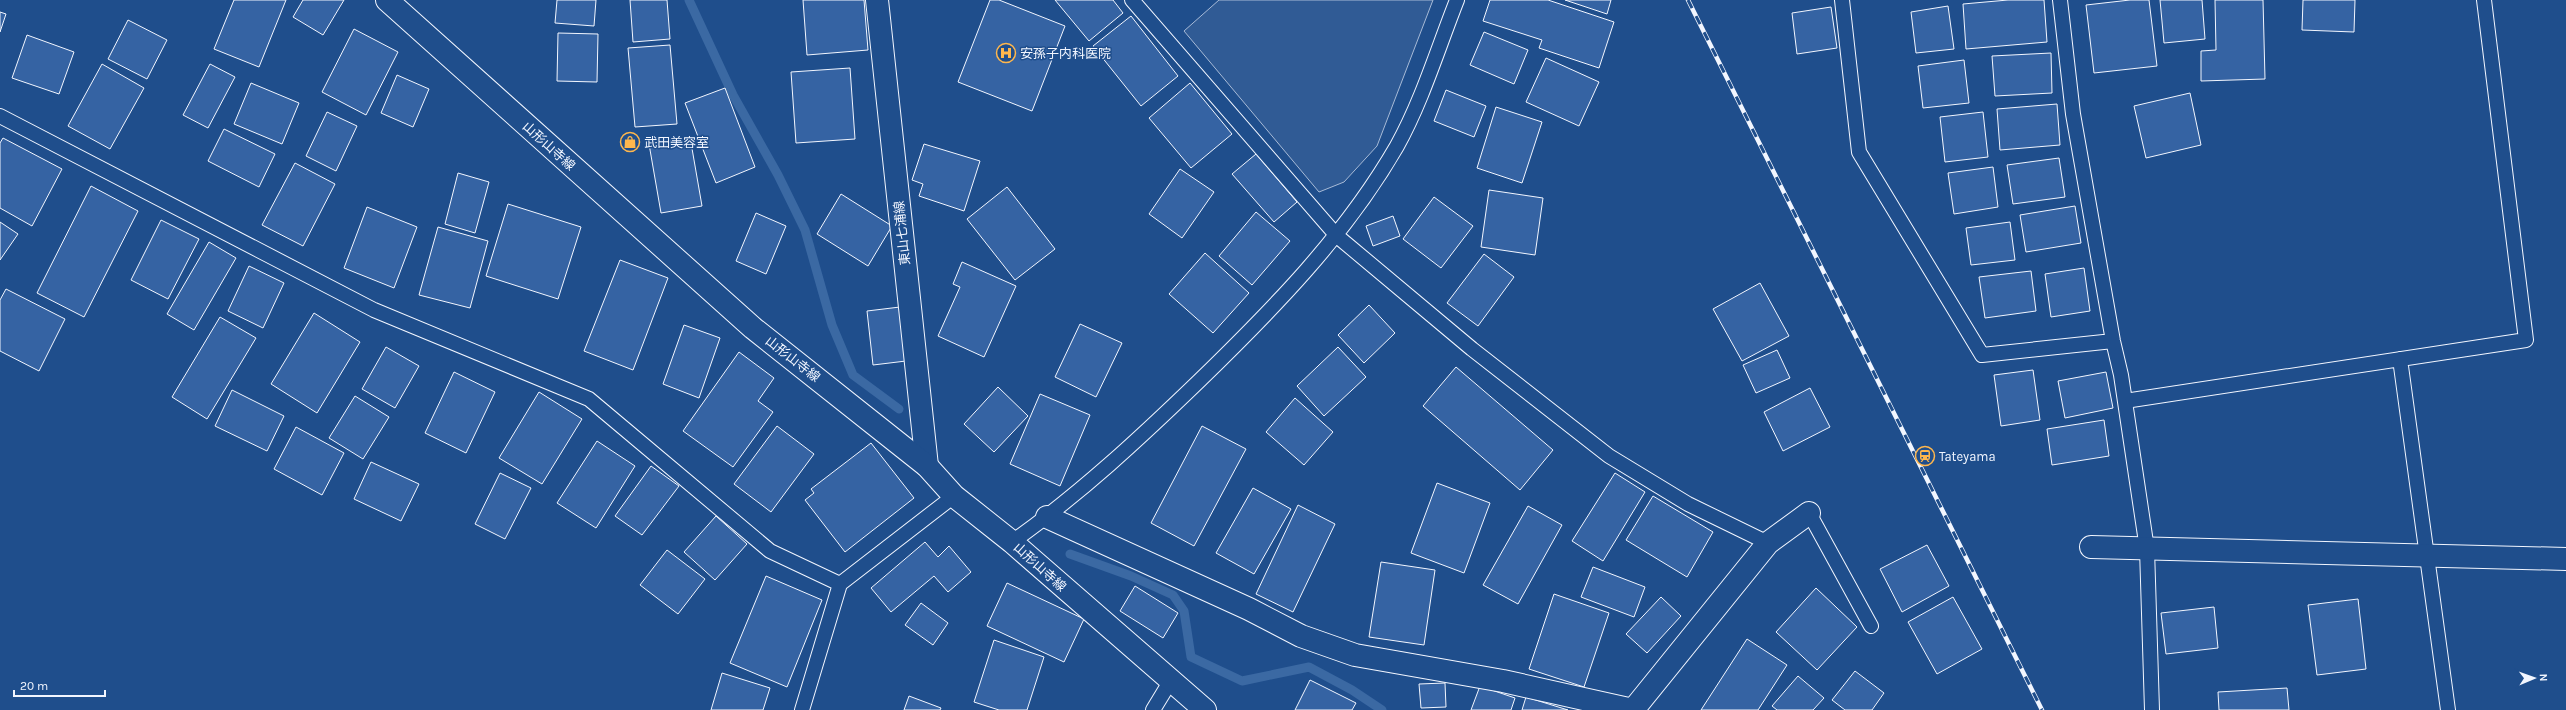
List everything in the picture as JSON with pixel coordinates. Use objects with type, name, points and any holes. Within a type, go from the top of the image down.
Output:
[{"type":"main road","name":"山形山寺線","points":[[387,0],[753,328],[927,466],[954,496],[1012,542],[1170,682],[1205,710]]},
{"type":"main road","name":"東山七浦線","points":[[877,0],[927,466]]},
{"type":"main road","points":[[1047,517],[1249,609],[1301,636],[1355,655],[1503,681],[1634,710],[1768,543],[1809,513]]},
{"type":"main road","points":[[2091,547],[2566,559]]},
{"type":"lane","points":[[1132,0],[1337,236],[1472,350],[1610,456],[1688,504],[1768,543]]},
{"type":"lane","points":[[1012,542],[1047,517],[1123,454],[1255,327],[1337,236],[1397,144],[1457,0]]},
{"type":"lane","points":[[1842,0],[1859,152],[1982,356],[2113,341]]},
{"type":"lane","points":[[2060,0],[2073,114],[2125,401],[2147,549],[2152,710]]},
{"type":"lane","points":[[2125,401],[2526,340],[2484,0]]},
{"type":"lane","points":[[0,116],[374,310],[589,399],[770,551],[840,584]]},
{"type":"lane","points":[[2400,359],[2448,710]]},
{"type":"lane","points":[[802,710],[840,584],[954,496]]},
{"type":"lane","points":[[1809,513],[1871,626]]},
{"type":"lane","points":[[1153,710],[1170,682]]},
{"type":"shaded area","points":[[1219,0],[1433,0],[1377,146],[1344,182],[1319,192],[1184,31]]},
{"type":"building","points":[[234,0],[286,0],[259,67],[214,49]]},
{"type":"building","points":[[303,0],[344,0],[323,35],[293,17]]},
{"type":"building","points":[[557,0],[596,0],[594,26],[555,23]]},
{"type":"building","points":[[630,0],[667,0],[670,39],[633,42]]},
{"type":"building","points":[[803,0],[864,0],[868,50],[807,55]]},
{"type":"building","points":[[990,0],[999,0],[1065,26],[1032,111],[958,82]]},
{"type":"building","points":[[1055,0],[1113,0],[1123,13],[1089,41]]},
{"type":"building","points":[[1490,0],[1548,0],[1614,22],[1599,68],[1539,48],[1542,40],[1483,21]]},
{"type":"building","points":[[1565,0],[1611,0],[1607,14]]},
{"type":"building","points":[[2008,0],[2044,0],[2047,42],[1966,49],[1963,4]]},
{"type":"building","points":[[2130,0],[2149,0],[2157,66],[2094,73],[2086,5]]},
{"type":"building","points":[[2160,0],[2202,0],[2205,39],[2164,43]]},
{"type":"building","points":[[2215,0],[2263,0],[2265,79],[2201,81],[2201,51],[2216,50]]},
{"type":"building","points":[[2303,0],[2355,0],[2354,32],[2302,30]]},
{"type":"building","points":[[1948,6],[1954,49],[1916,53],[1911,12]]},
{"type":"building","points":[[1831,7],[1837,48],[1797,54],[1792,13]]},
{"type":"building","points":[[0,12],[6,14],[0,32]]},
{"type":"building","points":[[1131,16],[1178,76],[1141,106],[1093,46]]},
{"type":"building","points":[[128,20],[167,40],[147,79],[108,59]]},
{"type":"building","points":[[354,29],[398,52],[366,115],[322,92]]},
{"type":"building","points":[[1484,32],[1528,50],[1514,84],[1470,65]]},
{"type":"building","points":[[558,33],[598,34],[597,82],[557,81]]},
{"type":"building","points":[[27,35],[74,52],[59,94],[12,78]]},
{"type":"building","points":[[670,45],[677,124],[635,127],[628,48]]},
{"type":"building","points":[[2051,53],[2052,93],[1995,96],[1992,56]]},
{"type":"building","points":[[1546,58],[1599,82],[1579,126],[1526,102]]},
{"type":"building","points":[[1964,60],[1969,103],[1923,108],[1918,66]]},
{"type":"building","points":[[102,64],[144,88],[110,149],[68,126]]},
{"type":"building","points":[[210,64],[235,77],[208,128],[183,115]]},
{"type":"building","points":[[850,68],[855,139],[796,143],[791,72]]},
{"type":"building","points":[[397,75],[429,89],[413,127],[381,113]]},
{"type":"building","points":[[251,83],[299,103],[282,144],[234,124]]},
{"type":"building","points":[[1190,83],[1232,134],[1191,168],[1149,118]]},
{"type":"building","points":[[725,88],[755,167],[716,183],[685,103]]},
{"type":"building","points":[[1446,90],[1486,106],[1474,137],[1434,121]]},
{"type":"building","points":[[2190,93],[2201,145],[2146,158],[2134,106]]},
{"type":"building","points":[[2057,104],[2060,145],[2000,150],[1997,109]]},
{"type":"building","points":[[1496,107],[1542,122],[1522,183],[1477,168]]},
{"type":"building","points":[[327,112],[357,126],[336,171],[306,156]]},
{"type":"building","points":[[1983,112],[1988,157],[1945,162],[1940,117]]},
{"type":"building","points":[[224,129],[275,154],[259,187],[208,161]]},
{"type":"building","points":[[690,137],[702,206],[661,213],[649,144]]},
{"type":"building","points":[[3,138],[62,169],[32,226],[0,208],[0,143]]},
{"type":"building","points":[[924,144],[980,161],[964,211],[919,196],[923,184],[912,180]]},
{"type":"building","points":[[1256,154],[1297,202],[1274,222],[1232,174]]},
{"type":"building","points":[[2059,158],[2065,197],[2013,204],[2007,165]]},
{"type":"building","points":[[295,163],[335,184],[303,246],[262,225]]},
{"type":"building","points":[[1993,167],[1998,207],[1954,214],[1948,173]]},
{"type":"building","points":[[1180,169],[1214,192],[1182,238],[1149,214]]},
{"type":"building","points":[[458,173],[489,182],[475,233],[445,224]]},
{"type":"building","points":[[91,186],[138,211],[84,317],[37,293]]},
{"type":"building","points":[[1007,187],[1055,249],[1015,280],[967,219]]},
{"type":"building","points":[[1489,190],[1543,198],[1535,255],[1481,247]]},
{"type":"building","points":[[841,194],[892,226],[868,266],[817,234]]},
{"type":"building","points":[[1434,197],[1473,226],[1441,268],[1403,239]]},
{"type":"building","points":[[508,204],[581,227],[558,299],[486,276]]},
{"type":"building","points":[[2075,206],[2081,243],[2026,252],[2020,215]]},
{"type":"building","points":[[367,207],[417,227],[394,288],[344,268]]},
{"type":"building","points":[[1256,212],[1290,241],[1252,285],[1219,256]]},
{"type":"building","points":[[756,213],[786,226],[766,274],[736,261]]},
{"type":"building","points":[[1393,216],[1400,236],[1373,246],[1366,226]]},
{"type":"building","points":[[161,220],[199,239],[168,299],[131,280]]},
{"type":"building","points":[[0,222],[18,234],[0,260]]},
{"type":"building","points":[[2010,222],[2015,260],[1971,265],[1966,228]]},
{"type":"building","points":[[438,227],[488,241],[470,308],[419,295]]},
{"type":"building","points":[[209,242],[236,258],[194,330],[167,314]]},
{"type":"building","points":[[1205,253],[1249,293],[1213,333],[1169,294]]},
{"type":"building","points":[[1484,254],[1514,277],[1478,326],[1447,303]]},
{"type":"building","points":[[620,260],[668,278],[633,370],[584,351]]},
{"type":"building","points":[[962,262],[1016,286],[984,357],[938,336],[960,287],[953,284]]},
{"type":"building","points":[[249,266],[284,283],[263,328],[228,311]]},
{"type":"building","points":[[2084,268],[2090,311],[2051,317],[2045,274]]},
{"type":"building","points":[[2031,271],[2036,311],[1985,318],[1979,277]]},
{"type":"building","points":[[1760,283],[1789,336],[1742,361],[1713,309]]},
{"type":"building","points":[[6,289],[65,319],[39,371],[0,351],[0,300]]},
{"type":"building","points":[[1369,305],[1395,333],[1364,363],[1338,335]]},
{"type":"building","points":[[900,307],[906,361],[873,365],[867,311]]},
{"type":"building","points":[[314,313],[360,342],[317,413],[271,384]]},
{"type":"building","points":[[220,317],[256,338],[207,419],[172,397]]},
{"type":"building","points":[[1080,324],[1122,343],[1096,397],[1055,377]]},
{"type":"building","points":[[684,325],[720,338],[699,398],[663,384]]},
{"type":"building","points":[[386,347],[419,366],[395,408],[362,389]]},
{"type":"building","points":[[1338,347],[1366,377],[1324,416],[1297,386]]},
{"type":"building","points":[[1777,350],[1790,378],[1756,393],[1743,365]]},
{"type":"building","points":[[739,352],[774,378],[758,401],[773,412],[733,467],[683,431]]},
{"type":"building","points":[[1456,367],[1553,450],[1520,490],[1423,406]]},
{"type":"building","points":[[2033,370],[2040,420],[2001,426],[1994,375]]},
{"type":"building","points":[[454,372],[495,392],[466,453],[425,433]]},
{"type":"building","points":[[2106,372],[2113,408],[2065,418],[2058,381]]},
{"type":"building","points":[[998,387],[1028,416],[994,452],[964,424]]},
{"type":"building","points":[[1810,388],[1830,427],[1783,451],[1764,412]]},
{"type":"building","points":[[232,390],[284,416],[267,451],[215,426]]},
{"type":"building","points":[[539,392],[582,419],[542,484],[499,458]]},
{"type":"building","points":[[1040,394],[1090,415],[1060,486],[1010,464]]},
{"type":"building","points":[[355,396],[389,417],[363,459],[329,438]]},
{"type":"building","points":[[1295,398],[1333,432],[1304,465],[1266,432]]},
{"type":"building","points":[[2104,420],[2109,456],[2052,465],[2047,429]]},
{"type":"building","points":[[777,426],[814,454],[771,512],[734,484]]},
{"type":"building","points":[[1202,426],[1246,449],[1194,546],[1151,523]]},
{"type":"building","points":[[296,427],[344,453],[322,495],[274,469]]},
{"type":"building","points":[[597,441],[635,466],[596,528],[557,503]]},
{"type":"building","points":[[871,443],[914,498],[845,552],[805,500],[814,493],[811,489]]},
{"type":"building","points":[[371,462],[419,484],[401,521],[354,499]]},
{"type":"building","points":[[651,466],[679,486],[642,535],[615,516]]},
{"type":"building","points":[[500,473],[531,488],[505,539],[475,524]]},
{"type":"building","points":[[1615,473],[1645,492],[1603,561],[1572,541]]},
{"type":"building","points":[[1437,483],[1490,503],[1464,573],[1411,553]]},
{"type":"building","points":[[1253,488],[1291,509],[1254,574],[1216,553]]},
{"type":"building","points":[[1653,496],[1713,532],[1687,577],[1626,540]]},
{"type":"building","points":[[1298,505],[1335,524],[1293,612],[1256,594]]},
{"type":"building","points":[[1528,506],[1562,525],[1518,604],[1483,585]]},
{"type":"building","points":[[716,516],[747,544],[715,580],[684,552]]},
{"type":"building","points":[[925,542],[938,557],[949,546],[971,572],[948,592],[934,576],[891,612],[871,588]]},
{"type":"building","points":[[1927,545],[1949,586],[1902,612],[1880,569]]},
{"type":"building","points":[[667,550],[705,579],[678,614],[640,585]]},
{"type":"building","points":[[1381,562],[1435,570],[1424,645],[1369,637]]},
{"type":"building","points":[[1593,567],[1645,587],[1634,617],[1581,597]]},
{"type":"building","points":[[766,576],[822,600],[787,687],[730,663]]},
{"type":"building","points":[[1007,583],[1084,619],[1064,662],[987,626]]},
{"type":"building","points":[[1135,586],[1178,613],[1163,638],[1120,611]]},
{"type":"building","points":[[1816,588],[1857,627],[1817,670],[1776,632]]},
{"type":"building","points":[[1554,594],[1609,613],[1584,687],[1529,669]]},
{"type":"building","points":[[1661,597],[1681,616],[1647,653],[1626,634]]},
{"type":"building","points":[[1953,597],[1982,649],[1937,674],[1908,622]]},
{"type":"building","points":[[2358,599],[2366,669],[2317,675],[2308,605]]},
{"type":"building","points":[[921,603],[948,623],[933,645],[905,625]]},
{"type":"building","points":[[2214,607],[2218,648],[2166,654],[2161,613]]},
{"type":"building","points":[[1747,639],[1787,665],[1758,710],[1701,710]]},
{"type":"building","points":[[994,640],[1044,657],[1027,710],[999,710],[974,702]]},
{"type":"building","points":[[1855,671],[1884,693],[1872,710],[1845,710],[1832,700]]},
{"type":"building","points":[[722,673],[770,688],[763,710],[711,710]]},
{"type":"building","points":[[1798,676],[1824,698],[1813,710],[1777,710],[1772,706]]},
{"type":"building","points":[[1310,680],[1356,703],[1352,710],[1295,710]]},
{"type":"building","points":[[1445,683],[1446,707],[1421,708],[1419,684]]},
{"type":"building","points":[[1480,686],[1515,698],[1511,710],[1471,710]]},
{"type":"building","points":[[2287,688],[2289,710],[2219,710],[2218,692]]},
{"type":"building","points":[[909,696],[941,708],[940,710],[904,710]]},
{"type":"building","points":[[1526,697],[1568,710],[1522,710]]},
{"type":"waterway","points":[[689,0],[733,95],[778,175],[805,230],[832,325],[853,375],[899,409]]},
{"type":"waterway","points":[[1070,554],[1131,576],[1173,595],[1184,611],[1191,657],[1242,681],[1309,667],[1352,690],[1382,710]]},
{"type":"railway","points":[[1688,0],[2042,710]]},
{"type":"place","name":"安孫子内科医院","points":[[1006,53]]},
{"type":"place","name":"武田美容室","points":[[630,142]]},
{"type":"place","name":"Tateyama","points":[[1925,456]]}]
